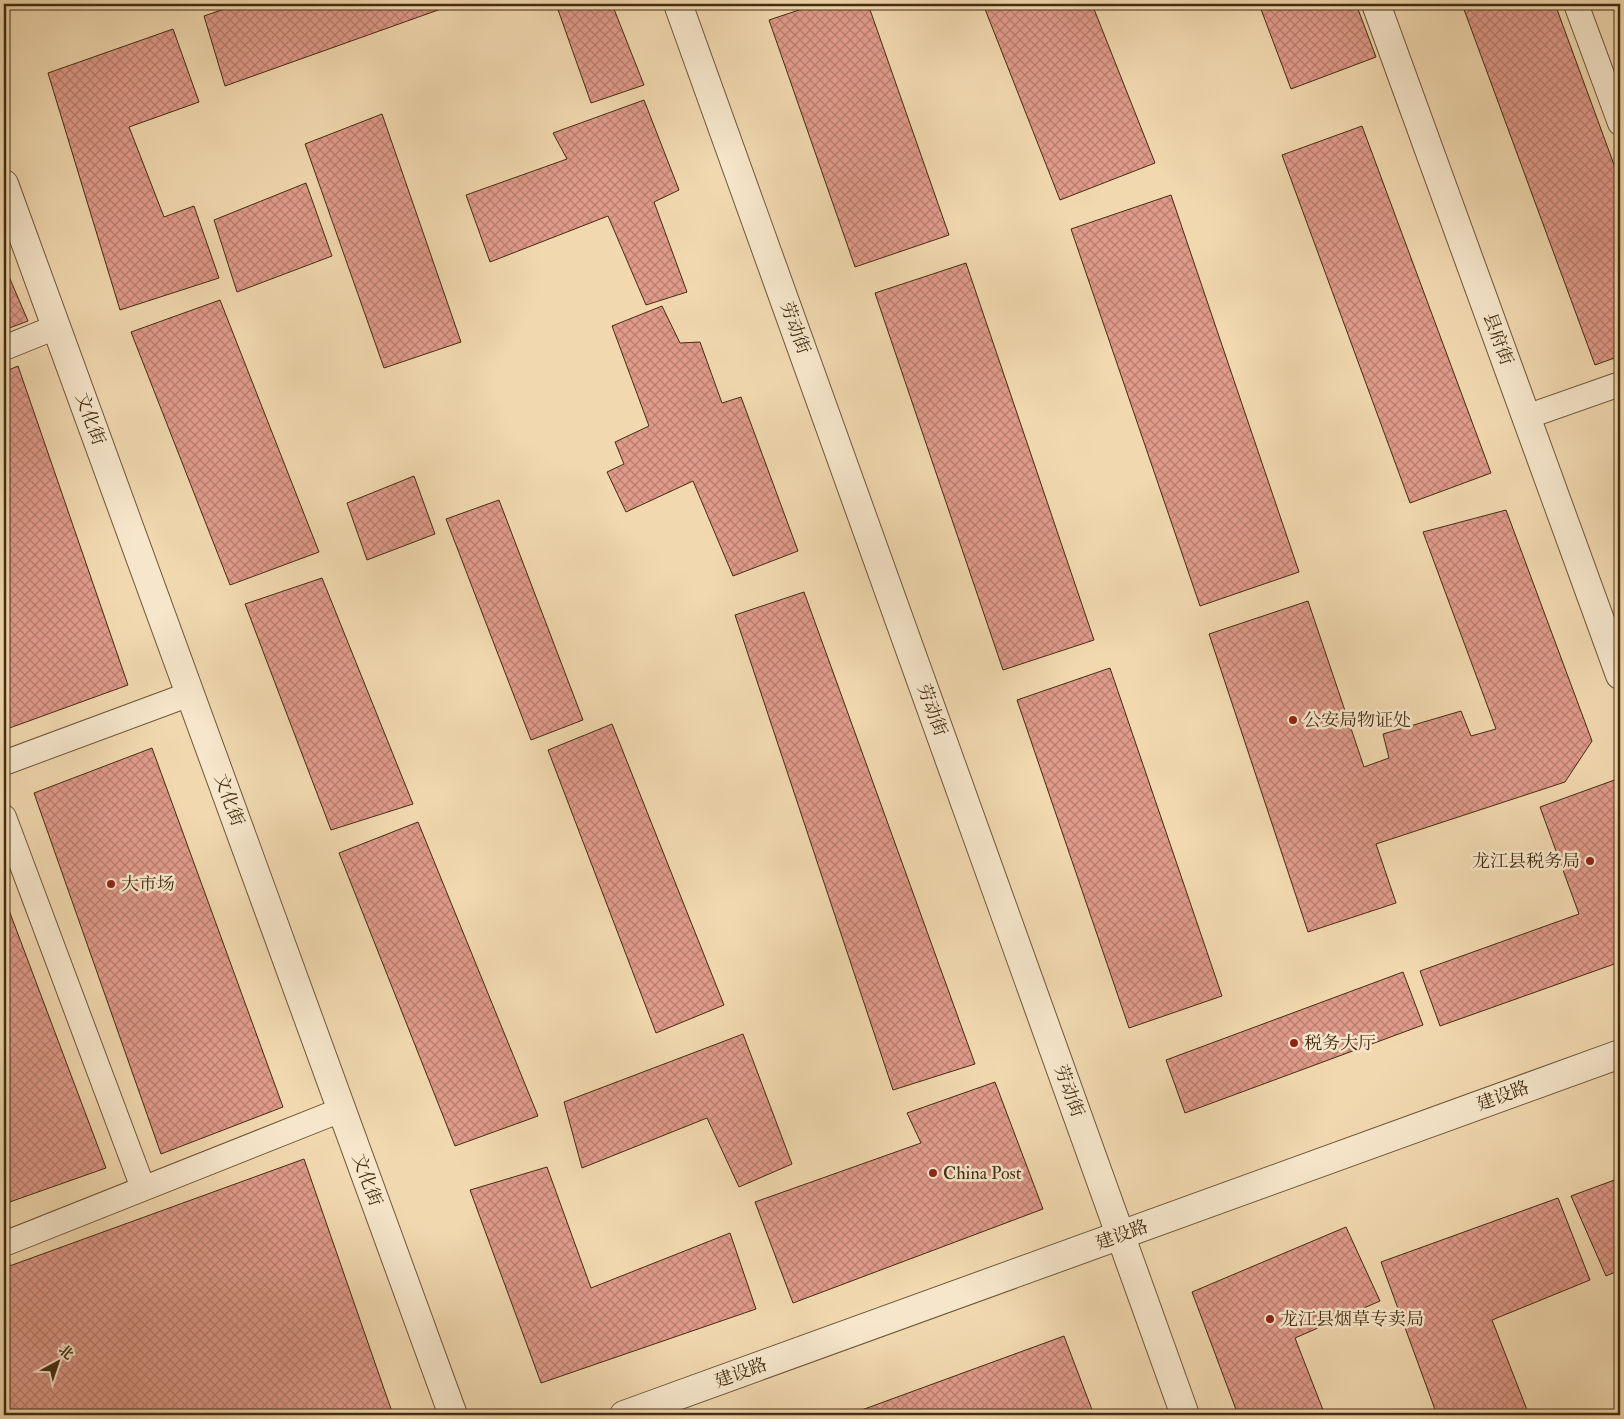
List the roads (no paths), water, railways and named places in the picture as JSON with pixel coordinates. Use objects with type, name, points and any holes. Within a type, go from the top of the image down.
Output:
[{"type":"street","name":"劳动街","points":[[678,4],[1185,1415]]},
{"type":"street","name":"县府街","points":[[1376,4],[1620,675]]},
{"type":"street","points":[[1576,4],[1620,123]]},
{"type":"street","name":"文化街","points":[[4,184],[453,1415]]},
{"type":"street","points":[[4,348],[56,327]]},
{"type":"street","points":[[1526,417],[1620,384]]},
{"type":"street","points":[[4,763],[190,694]]},
{"type":"street","points":[[4,818],[144,1188]]},
{"type":"street","name":"建设路","points":[[624,1415],[1620,1054]]},
{"type":"street","points":[[4,1244],[341,1110]]},
{"type":"place","name":"公安局物证处","points":[[1293,720]]},
{"type":"place","name":"龙江县税务局","points":[[1590,861]]},
{"type":"place","name":"大市场","points":[[111,884]]},
{"type":"place","name":"税务大厅","points":[[1294,1043]]},
{"type":"place","name":"China Post","points":[[933,1173]]},
{"type":"place","name":"龙江县烟草专卖局","points":[[1270,1319]]}]
